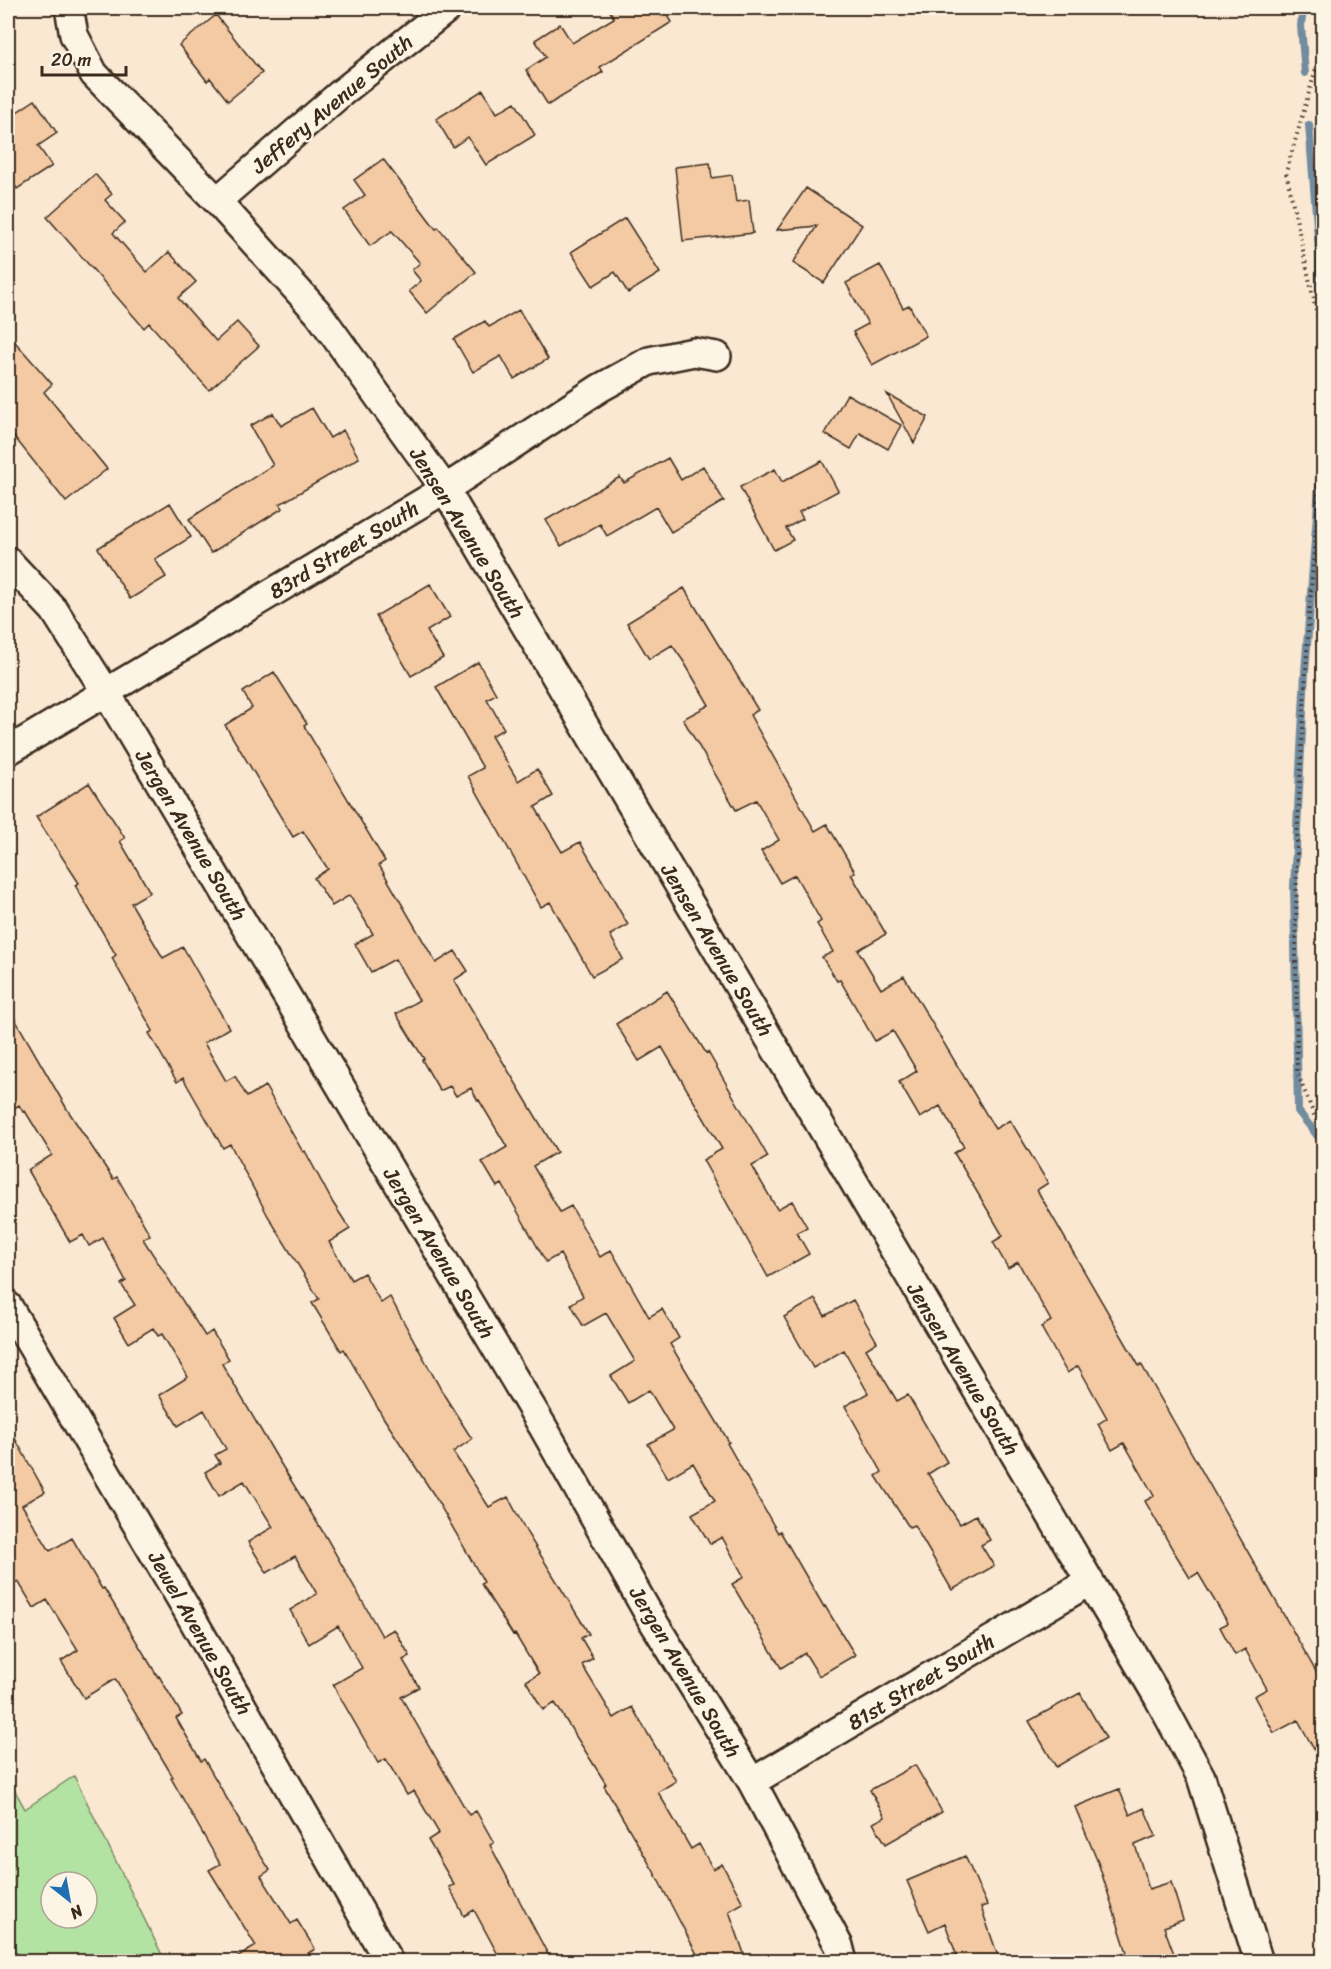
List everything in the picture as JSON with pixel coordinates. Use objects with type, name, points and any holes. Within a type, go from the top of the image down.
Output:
[{"type":"street","name":"Jensen Avenue South","points":[[69,8],[74,35],[94,74],[217,201],[319,314],[445,489],[1158,1697],[1201,1778],[1259,1962]]},
{"type":"street","name":"Jeffery Avenue South","points":[[217,201],[340,94],[448,8]]},
{"type":"street","name":"83rd Street South","points":[[8,751],[445,489],[600,388],[649,362],[694,352],[717,356]]},
{"type":"street","name":"Jergen Avenue South","points":[[8,561],[54,610],[106,692],[537,1417],[651,1617],[752,1782],[839,1946],[843,1962]]},
{"type":"street","name":"Jewel Avenue South","points":[[8,1306],[186,1608],[388,1962]]},
{"type":"street","name":"81st Street South","points":[[752,1782],[1089,1582]]},
{"type":"path","points":[[1323,41],[1286,172],[1320,329],[1323,448],[1297,827],[1296,960],[1297,1072],[1323,1140]]},
{"type":"green space","points":[[74,1776],[165,1961],[8,1961],[8,1778],[25,1809]]},
{"type":"building","points":[[608,8],[663,8],[672,22],[600,67],[603,72],[548,105],[526,70],[546,57],[535,40],[560,24],[572,43],[614,18]]},
{"type":"building","points":[[216,15],[262,73],[228,101],[210,78],[207,81],[179,45]]},
{"type":"building","points":[[483,90],[497,113],[515,102],[535,135],[486,165],[468,137],[453,147],[436,119]]},
{"type":"building","points":[[35,100],[57,133],[38,146],[52,166],[17,189],[8,175],[8,118]]},
{"type":"building","points":[[383,159],[436,229],[438,227],[476,272],[427,313],[409,291],[421,281],[412,270],[420,263],[392,231],[370,246],[344,210],[365,195],[354,180]]},
{"type":"building","points":[[710,163],[712,178],[732,175],[736,202],[749,200],[753,233],[683,241],[675,167]]},
{"type":"building","points":[[95,174],[112,194],[105,200],[125,222],[113,233],[147,272],[169,252],[196,282],[178,298],[216,341],[237,322],[259,346],[209,390],[149,323],[144,328],[47,217]]},
{"type":"building","points":[[806,188],[862,225],[824,283],[793,263],[817,226],[777,230]]},
{"type":"building","points":[[625,218],[660,273],[628,293],[615,272],[593,286],[571,252]]},
{"type":"building","points":[[880,265],[903,308],[909,305],[926,336],[872,365],[853,332],[868,324],[846,283]]},
{"type":"building","points":[[519,310],[548,359],[514,379],[501,356],[473,372],[454,339],[485,321],[489,327]]},
{"type":"building","points":[[8,334],[52,384],[44,392],[107,469],[66,502],[8,429]]},
{"type":"building","points":[[847,394],[901,425],[888,449],[860,433],[851,449],[825,434]]},
{"type":"building","points":[[887,394],[928,417],[914,443]]},
{"type":"building","points":[[312,408],[330,438],[343,430],[359,458],[280,504],[283,508],[211,553],[189,519],[273,465],[250,426],[273,413],[281,426]]},
{"type":"building","points":[[668,458],[681,480],[703,466],[724,501],[671,532],[656,507],[607,536],[600,524],[561,546],[546,520],[620,477],[624,483]]},
{"type":"building","points":[[822,461],[838,491],[799,512],[803,519],[786,528],[793,540],[774,550],[740,487],[775,469],[782,482]]},
{"type":"building","points":[[170,503],[191,537],[155,559],[166,577],[130,599],[98,548]]},
{"type":"building","points":[[430,584],[450,617],[427,631],[443,658],[411,676],[376,616]]},
{"type":"building","points":[[684,588],[758,710],[750,715],[815,831],[827,824],[855,872],[851,874],[886,934],[858,950],[881,989],[904,976],[995,1129],[1010,1120],[1048,1183],[1037,1190],[1139,1366],[1141,1364],[1323,1684],[1323,1766],[1298,1720],[1274,1733],[1254,1696],[1267,1689],[1245,1649],[1235,1655],[1220,1627],[1228,1623],[1198,1573],[1190,1578],[1173,1550],[1145,1501],[1154,1496],[1124,1443],[1112,1450],[1098,1424],[1107,1418],[1078,1366],[1067,1373],[1041,1327],[1051,1321],[1018,1262],[1008,1268],[993,1242],[1003,1236],[954,1153],[964,1147],[940,1106],[920,1118],[899,1082],[917,1071],[893,1031],[875,1041],[840,980],[837,981],[822,957],[833,952],[817,924],[821,921],[795,875],[780,883],[761,851],[779,840],[756,800],[736,810],[683,719],[709,705],[684,662],[672,645],[649,659],[627,623]]},
{"type":"building","points":[[478,662],[496,694],[487,699],[504,729],[491,736],[518,781],[537,769],[553,796],[535,807],[562,852],[580,842],[628,925],[610,935],[623,959],[592,976],[550,902],[541,907],[468,776],[483,768],[436,687]]},
{"type":"building","points":[[274,672],[307,724],[304,726],[385,861],[379,865],[436,963],[455,951],[468,971],[454,980],[557,1152],[533,1166],[560,1212],[571,1206],[600,1257],[611,1250],[649,1317],[662,1309],[679,1338],[670,1344],[729,1442],[727,1443],[778,1533],[780,1531],[855,1655],[819,1676],[805,1653],[781,1668],[732,1584],[744,1577],[722,1537],[710,1544],[692,1514],[715,1501],[693,1463],[668,1478],[648,1444],[673,1430],[649,1390],[628,1403],[611,1376],[635,1361],[606,1313],[583,1326],[571,1304],[583,1296],[560,1254],[546,1262],[502,1184],[497,1187],[482,1162],[507,1147],[471,1088],[456,1096],[450,1086],[440,1091],[422,1060],[424,1059],[396,1014],[419,1000],[395,959],[371,972],[355,944],[373,934],[350,895],[332,906],[314,878],[328,869],[303,831],[293,837],[225,725],[252,708],[243,692]]},
{"type":"building","points":[[89,783],[125,838],[120,841],[150,892],[131,903],[163,958],[183,947],[229,1028],[204,1043],[226,1081],[235,1076],[247,1097],[265,1086],[303,1152],[305,1151],[350,1229],[329,1242],[351,1280],[364,1273],[381,1303],[390,1297],[444,1395],[472,1439],[453,1452],[489,1507],[508,1497],[527,1533],[589,1634],[581,1638],[593,1658],[582,1665],[614,1718],[632,1707],[676,1781],[658,1792],[691,1849],[699,1844],[713,1869],[722,1864],[743,1903],[729,1911],[747,1962],[701,1962],[653,1870],[604,1786],[606,1784],[555,1703],[543,1710],[526,1681],[539,1674],[481,1584],[484,1582],[434,1495],[383,1417],[344,1349],[341,1351],[312,1303],[319,1299],[268,1216],[230,1144],[223,1148],[183,1078],[177,1082],[149,1033],[153,1031],[112,958],[116,955],[75,885],[79,883],[36,817]]},
{"type":"building","points":[[667,991],[706,1053],[708,1052],[768,1157],[752,1166],[777,1209],[792,1201],[807,1227],[797,1233],[809,1254],[768,1277],[703,1160],[722,1149],[662,1047],[639,1061],[616,1024]]},
{"type":"building","points":[[8,1007],[67,1109],[113,1179],[117,1177],[150,1235],[143,1239],[205,1336],[212,1331],[229,1359],[222,1364],[326,1537],[382,1636],[394,1629],[410,1656],[403,1660],[419,1687],[401,1697],[469,1815],[476,1811],[494,1843],[490,1845],[552,1962],[502,1962],[474,1910],[464,1916],[449,1887],[454,1885],[428,1840],[439,1833],[414,1791],[407,1795],[386,1759],[378,1763],[333,1685],[362,1668],[338,1626],[309,1644],[290,1610],[317,1594],[295,1556],[267,1573],[248,1542],[273,1527],[244,1481],[219,1496],[205,1472],[220,1463],[215,1455],[226,1449],[204,1410],[178,1426],[159,1395],[188,1377],[162,1334],[158,1336],[153,1328],[129,1343],[114,1318],[135,1305],[121,1284],[126,1281],[103,1238],[89,1246],[83,1235],[70,1242],[28,1170],[52,1155],[19,1105],[8,1112]]},
{"type":"building","points":[[815,1299],[825,1316],[853,1300],[877,1342],[866,1349],[897,1401],[908,1395],[947,1462],[928,1474],[960,1524],[976,1515],[990,1540],[981,1545],[994,1566],[952,1590],[914,1525],[909,1527],[876,1476],[882,1472],[845,1406],[868,1393],[844,1350],[813,1368],[784,1317]]},
{"type":"building","points":[[8,1426],[45,1492],[22,1505],[50,1551],[72,1538],[102,1589],[104,1588],[159,1676],[182,1715],[176,1718],[201,1761],[204,1759],[239,1822],[270,1870],[261,1876],[291,1924],[297,1920],[315,1949],[294,1962],[230,1962],[256,1946],[209,1870],[220,1864],[171,1778],[173,1777],[115,1679],[84,1698],[61,1661],[78,1650],[47,1600],[34,1608],[18,1581],[8,1588]]},
{"type":"building","points":[[1080,1693],[1106,1738],[1056,1767],[1029,1721]]},
{"type":"building","points":[[915,1765],[942,1812],[886,1844],[873,1823],[885,1817],[870,1790]]},
{"type":"building","points":[[1119,1789],[1130,1815],[1144,1808],[1156,1836],[1135,1845],[1149,1889],[1171,1882],[1183,1920],[1164,1927],[1177,1962],[1130,1962],[1099,1865],[1075,1807]]},
{"type":"building","points":[[965,1856],[987,1905],[981,1907],[1000,1962],[959,1962],[945,1923],[929,1931],[907,1881]]},
{"type":"waterway","points":[[1303,8],[1301,26],[1305,73]]},
{"type":"waterway","points":[[1309,125],[1319,251],[1322,448],[1305,672],[1294,887],[1298,1111],[1324,1144]]},
{"type":"waterway","points":[[8,1949],[22,1962]]}]
